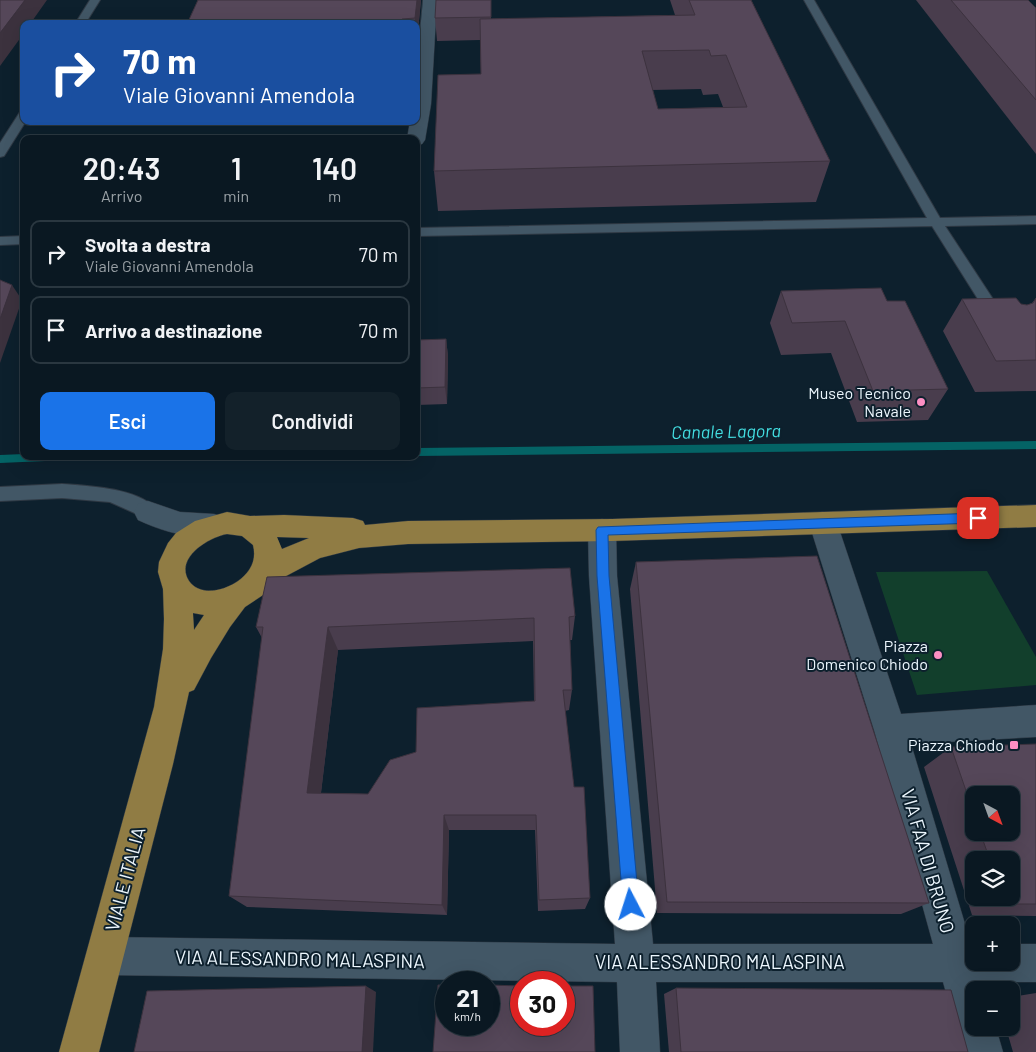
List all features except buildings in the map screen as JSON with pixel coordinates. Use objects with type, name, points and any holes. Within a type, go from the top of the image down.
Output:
[{"type":"main road","points":[[384,532],[334,541],[306,550],[284,560],[263,574],[246,592],[235,598],[218,603],[202,603],[188,599],[174,578],[177,553],[186,541],[199,531],[214,525],[318,527],[384,532],[602,530],[1036,516]]},
{"type":"main road","points":[[251,527],[260,533],[266,542],[269,552],[268,563],[263,574]]},
{"type":"main road","name":"VIALE ITALIA","points":[[78,1052],[171,707],[180,646],[180,615],[174,578]]},
{"type":"main road","name":"VIALE ITALIA","points":[[171,707],[194,656],[211,628],[235,598]]},
{"type":"street","points":[[420,116],[430,0]]},
{"type":"street","points":[[148,512],[166,521],[180,524],[214,525]]},
{"type":"street","points":[[148,512],[164,536],[174,578]]},
{"type":"street","name":"VIA FAA DI BRUNO","points":[[823,523],[890,730],[965,992]]},
{"type":"street","points":[[602,530],[603,576],[636,963],[640,1052]]},
{"type":"street","points":[[890,730],[1036,721]]},
{"type":"street","name":"VIA ALESSANDRO MALASPINA","points":[[105,956],[636,963],[1036,963]]},
{"type":"street","points":[[978,1036],[983,1052]]},
{"type":"lane","points":[[82,20],[95,0]]},
{"type":"lane","points":[[809,0],[936,222],[1005,330]]},
{"type":"lane","points":[[0,153],[20,121]]},
{"type":"lane","points":[[420,232],[1036,220]]},
{"type":"lane","points":[[0,241],[20,240]]},
{"type":"lane","points":[[0,494],[62,491],[111,495],[130,502],[148,512]]},
{"type":"green space","points":[[987,571],[1036,657],[1036,685],[917,695],[876,572]]},
{"type":"waterway","name":"Canale Lagora","points":[[420,452],[1036,445]]},
{"type":"waterway","name":"Canale Lagora","points":[[0,459],[20,458]]},
{"type":"place","name":"Museo Tecnico Navale","points":[[921,402]]},
{"type":"place","name":"Piazza Domenico Chiodo","points":[[938,655]]},
{"type":"place","name":"Piazza Chiodo","points":[[1014,745]]},
{"type":"route","points":[[631,905],[603,576],[602,530],[978,518]]}]
